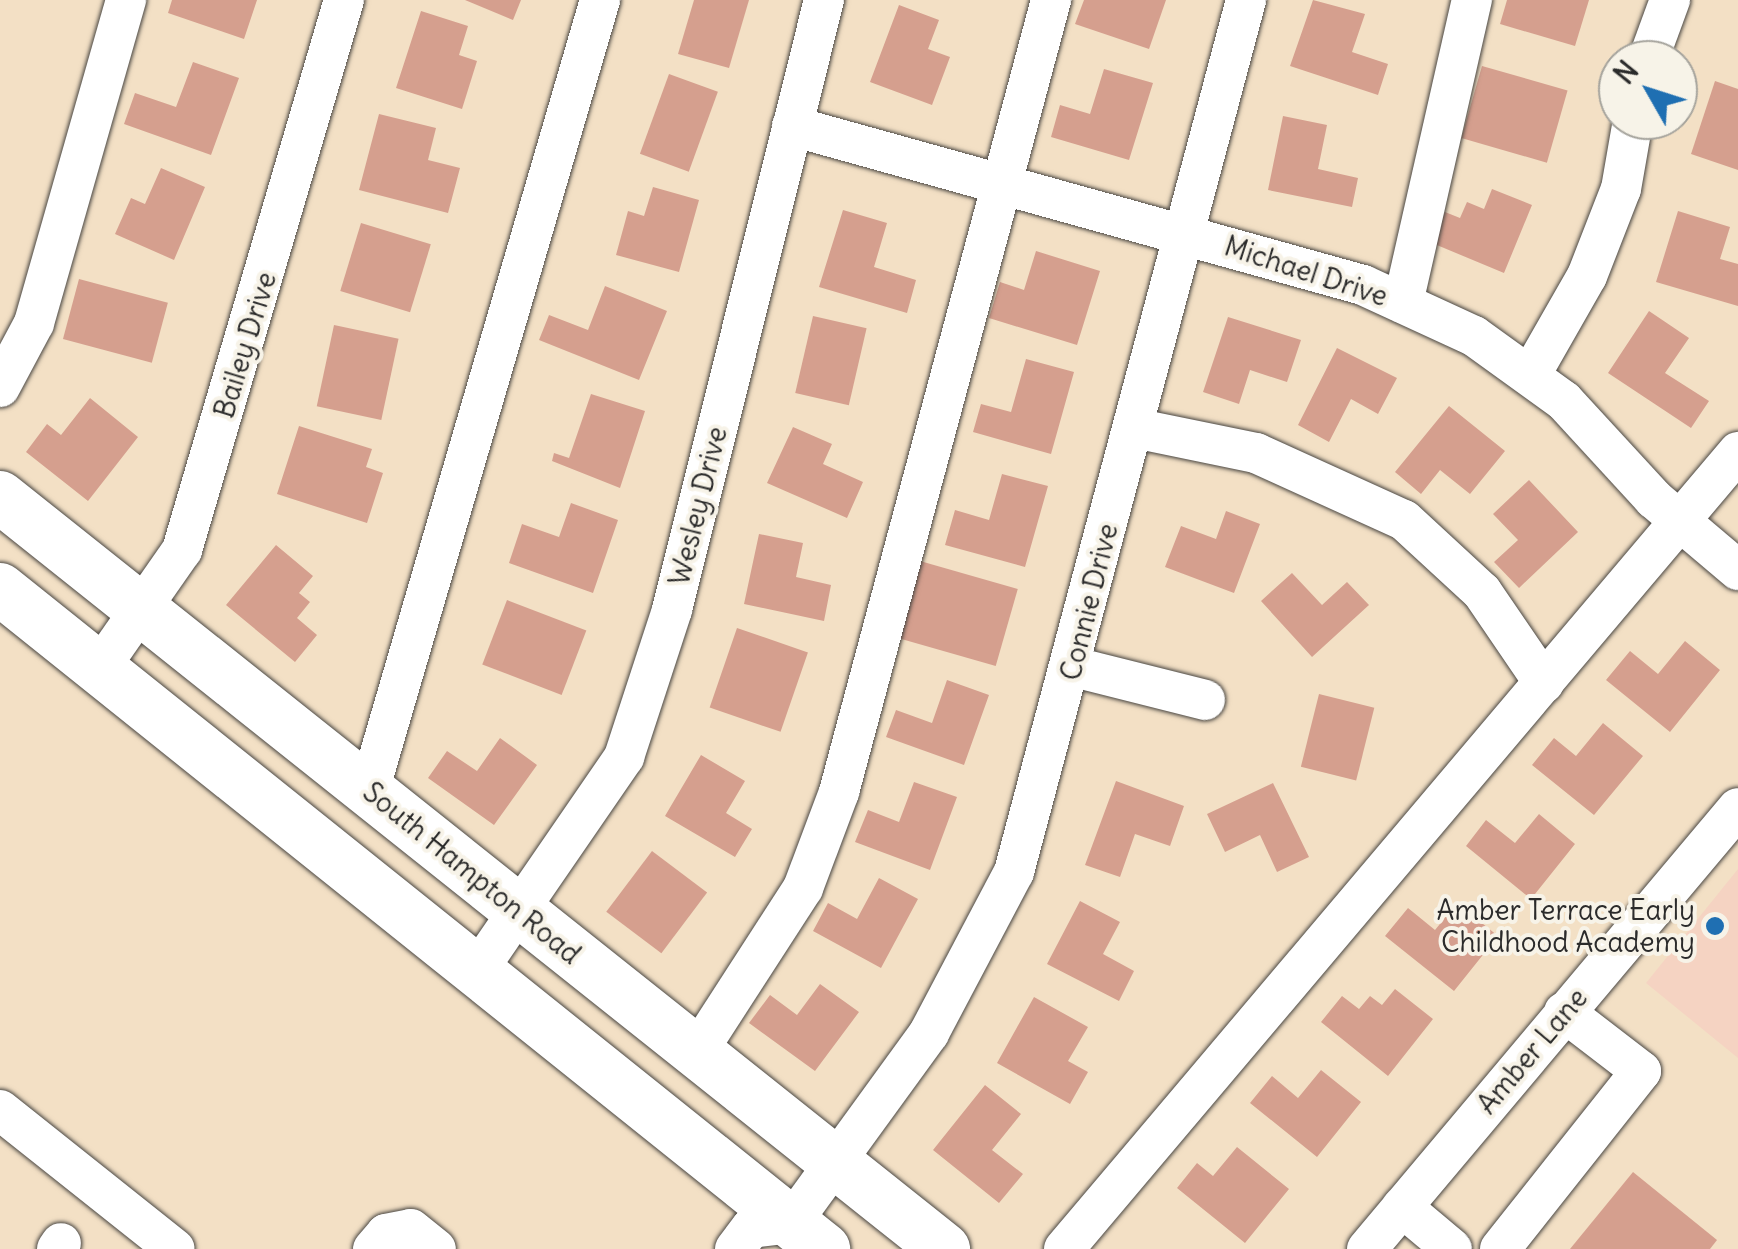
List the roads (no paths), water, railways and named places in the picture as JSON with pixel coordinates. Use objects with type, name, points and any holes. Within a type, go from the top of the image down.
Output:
[{"type":"main road","name":"South Hampton Road","points":[[0,496],[944,1249]]},
{"type":"main road","points":[[0,589],[477,971],[802,1240]]},
{"type":"street","points":[[0,386],[34,323],[126,0]]},
{"type":"street","name":"Bailey Drive","points":[[99,669],[182,550],[344,0]]},
{"type":"street","points":[[369,791],[600,0]]},
{"type":"street","name":"Wesley Drive","points":[[477,971],[523,914],[624,757],[672,610],[824,0]]},
{"type":"street","points":[[698,1052],[802,888],[839,792],[1051,0]]},
{"type":"street","name":"Connie Drive","points":[[802,1240],[837,1164],[930,1033],[1014,872],[1074,667],[1183,232],[1246,0]]},
{"type":"street","points":[[1403,303],[1472,0]]},
{"type":"street","points":[[1655,40],[1670,0]]},
{"type":"street","name":"Michael Drive","points":[[792,126],[1183,232],[1403,303],[1531,374],[1680,521],[1738,570]]},
{"type":"street","points":[[1531,374],[1587,276],[1621,189],[1630,140]]},
{"type":"street","points":[[1134,428],[1256,454],[1404,520],[1482,592],[1544,682]]},
{"type":"street","points":[[1064,1249],[1738,452]]},
{"type":"street","points":[[1074,667],[1206,700]]},
{"type":"street","name":"Amber Lane","points":[[1367,1249],[1738,808]]},
{"type":"street","points":[[1500,1249],[1642,1071],[1564,1012]]},
{"type":"street","points":[[0,1110],[175,1249]]},
{"type":"street","points":[[1402,1207],[1452,1249]]},
{"type":"street","points":[[736,1249],[750,1228],[802,1240]]},
{"type":"street","points":[[373,1249],[386,1234],[412,1229],[436,1249]]},
{"type":"place","name":"Amber Terrace Early Childhood Academy","points":[[1715,926]]}]
